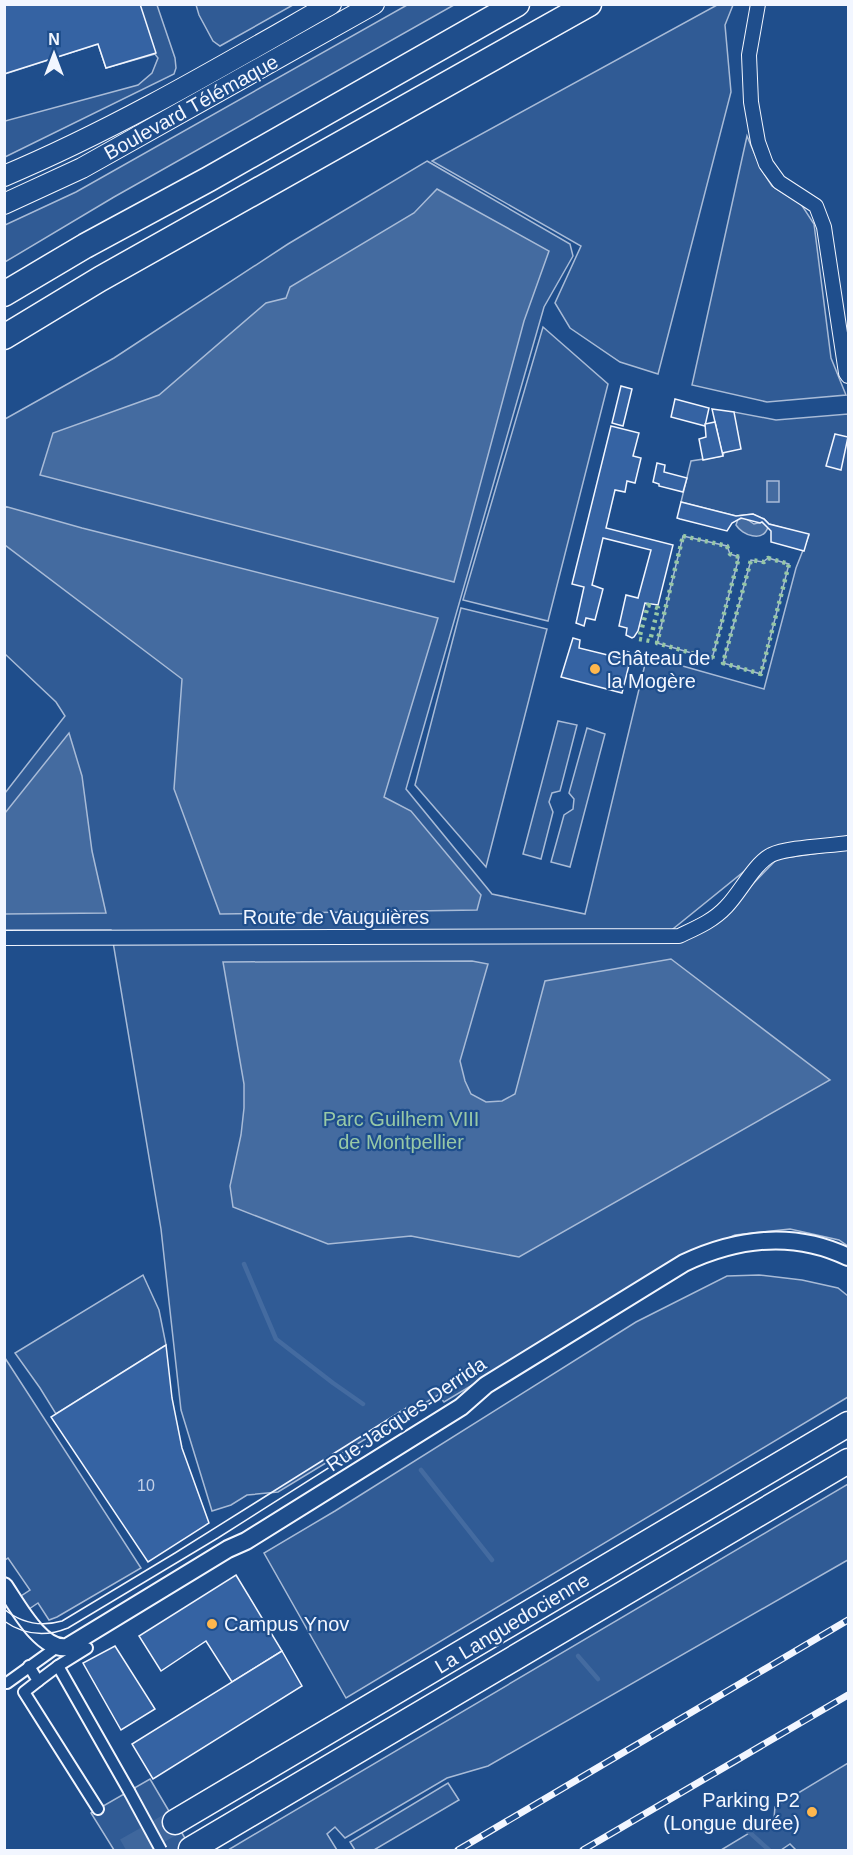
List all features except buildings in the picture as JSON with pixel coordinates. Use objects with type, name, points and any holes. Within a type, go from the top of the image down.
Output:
[{"type":"highway","points":[[4,294],[85,246],[219,174],[517,4]]},
{"type":"highway","points":[[4,337],[100,279],[589,4]]},
{"type":"highway","name":"La Languedocienne","points":[[175,1822],[849,1424]]},
{"type":"highway","name":"La Languedocienne","points":[[191,1849],[849,1461]]},
{"type":"main road","name":"Boulevard Télémaque","points":[[4,176],[56,154],[181,89],[331,4]]},
{"type":"main road","name":"Boulevard Télémaque","points":[[4,204],[82,168],[374,4]]},
{"type":"street","points":[[758,4],[749,55],[752,102],[758,142],[766,164],[779,182],[816,206],[820,216],[824,227],[846,373],[849,376]]},
{"type":"street","name":"Route de Vauguières","points":[[4,938],[679,936],[713,919],[726,908],[769,856],[849,843]]},
{"type":"street","name":"Rue Jacques Derrida","points":[[4,1682],[7,1683],[57,1647],[67,1647],[78,1641],[228,1549],[256,1535],[461,1407],[486,1385],[684,1263],[706,1253],[756,1240],[787,1241],[834,1251],[849,1257]]},
{"type":"street","points":[[4,1586],[27,1622],[57,1647]]},
{"type":"street","points":[[87,1648],[58,1666],[24,1692],[98,1809]]},
{"type":"street","points":[[29,1666],[38,1681]]},
{"type":"street","points":[[58,1666],[161,1851]]},
{"type":"shaded area","points":[[196,4],[293,5],[220,46],[213,41],[199,15]]},
{"type":"shaded area","points":[[5,5],[157,5],[175,58],[174,74],[5,157],[5,121],[138,85],[152,73],[158,58],[155,54],[106,68],[98,44],[5,74]]},
{"type":"shaded area","points":[[407,5],[454,5],[114,197],[5,262],[5,225],[76,192]]},
{"type":"shaded area","points":[[717,5],[733,5],[725,25],[731,92],[658,374],[620,362],[570,328],[555,303],[581,246],[432,161]]},
{"type":"shaded area","points":[[747,136],[761,169],[772,186],[801,204],[814,224],[831,358],[846,395],[767,402],[692,385]]},
{"type":"shaded area","name":"Parc Guilhem VIII de Montpellier","points":[[427,161],[570,244],[573,256],[544,307],[406,789],[492,894],[585,914],[647,656],[764,689],[796,568],[809,535],[769,524],[753,514],[736,516],[681,502],[691,461],[723,456],[734,412],[776,420],[848,414],[848,840],[768,852],[668,933],[706,915],[716,922],[777,859],[848,849],[848,1246],[839,1240],[790,1229],[735,1235],[685,1257],[444,1402],[438,1395],[278,1492],[247,1495],[231,1505],[212,1511],[181,1410],[161,1229],[111,930],[5,930],[5,793],[65,716],[56,702],[5,654],[5,419],[114,358],[288,244]]},
{"type":"shaded area","points":[[437,189],[549,251],[524,321],[454,582],[40,475],[53,433],[159,395],[266,303],[286,298],[290,287],[414,213]]},
{"type":"shaded area","points":[[543,327],[608,384],[548,621],[463,600]]},
{"type":"shaded area","points":[[767,481],[779,481],[779,502],[767,502]]},
{"type":"shaded area","points":[[4,506],[82,528],[438,618],[384,797],[411,811],[481,895],[477,910],[220,914],[174,789],[182,679],[5,545]]},
{"type":"shaded area","points":[[745,518],[754,524],[762,522],[768,527],[762,535],[752,536],[743,532],[736,525],[738,519]]},
{"type":"shaded area","points":[[683,536],[727,546],[730,554],[739,557],[712,659],[657,643]]},
{"type":"shaded area","points":[[768,558],[789,564],[761,674],[723,663],[751,560],[763,562]]},
{"type":"shaded area","points":[[461,608],[547,629],[486,867],[415,785]]},
{"type":"shaded area","points":[[558,721],[577,725],[560,791],[552,793],[549,802],[553,812],[541,859],[523,854]]},
{"type":"shaded area","points":[[587,728],[605,734],[570,867],[551,862],[564,815],[573,809],[574,799],[569,793]]},
{"type":"shaded area","points":[[69,733],[82,776],[92,851],[106,913],[5,914],[5,813]]},
{"type":"shaded area","points":[[671,959],[830,1080],[519,1257],[411,1236],[328,1244],[233,1207],[230,1186],[241,1135],[244,1084],[223,962],[472,961],[488,964],[460,1061],[471,1094],[486,1102],[502,1101],[515,1094],[545,981]]},
{"type":"shaded area","points":[[143,1275],[159,1310],[166,1345],[56,1414],[15,1353]]},
{"type":"shaded area","points":[[759,1275],[802,1280],[838,1288],[848,1296],[848,1397],[346,1698],[264,1553],[636,1322],[727,1276]]},
{"type":"shaded area","points":[[5,1358],[141,1568],[49,1620],[38,1603],[29,1609],[21,1596],[30,1590],[8,1558],[5,1560]]},
{"type":"shaded area","points":[[848,1484],[848,1560],[488,1766],[447,1778],[345,1838],[335,1827],[327,1834],[337,1850],[228,1850]]},
{"type":"shaded area","name":"Parking P2 (Longue durée)","points":[[848,1763],[848,1850],[796,1850],[790,1844],[781,1850],[721,1850],[774,1818],[775,1807]]},
{"type":"shaded area","points":[[150,1779],[192,1850],[114,1850],[91,1813]]},
{"type":"shaded area","points":[[448,1783],[459,1800],[374,1850],[355,1850],[350,1842]]},
{"type":"waterway","points":[[244,1264],[276,1339],[363,1404]]},
{"type":"waterway","points":[[421,1470],[492,1560]]},
{"type":"waterway","points":[[578,1656],[598,1679]]},
{"type":"waterway","points":[[748,1831],[769,1850]]},
{"type":"tunnel","points":[[126,1850],[175,1822]]},
{"type":"tram line","points":[[4,1621],[19,1629],[35,1633],[52,1633],[68,1628],[218,1538],[434,1401]]},
{"type":"tram line","points":[[4,1609],[24,1621],[39,1624],[62,1621],[408,1407]]},
{"type":"railway","points":[[458,1850],[848,1620]]},
{"type":"railway","points":[[583,1850],[848,1695]]},
{"type":"hedge","points":[[683,536],[727,546],[730,554],[739,557],[712,659],[657,643],[683,536]]},
{"type":"hedge","points":[[768,558],[789,564],[761,674],[723,663],[751,560],[764,562],[768,558]]},
{"type":"hedge","points":[[648,605],[658,608],[650,641],[639,639],[648,605]]},
{"type":"place","name":"Château de la Mogère","points":[[595,669]]},
{"type":"place","name":"Campus Ynov","points":[[212,1624]]},
{"type":"place","name":"Parking P2 (Longue durée)","points":[[812,1812]]}]
